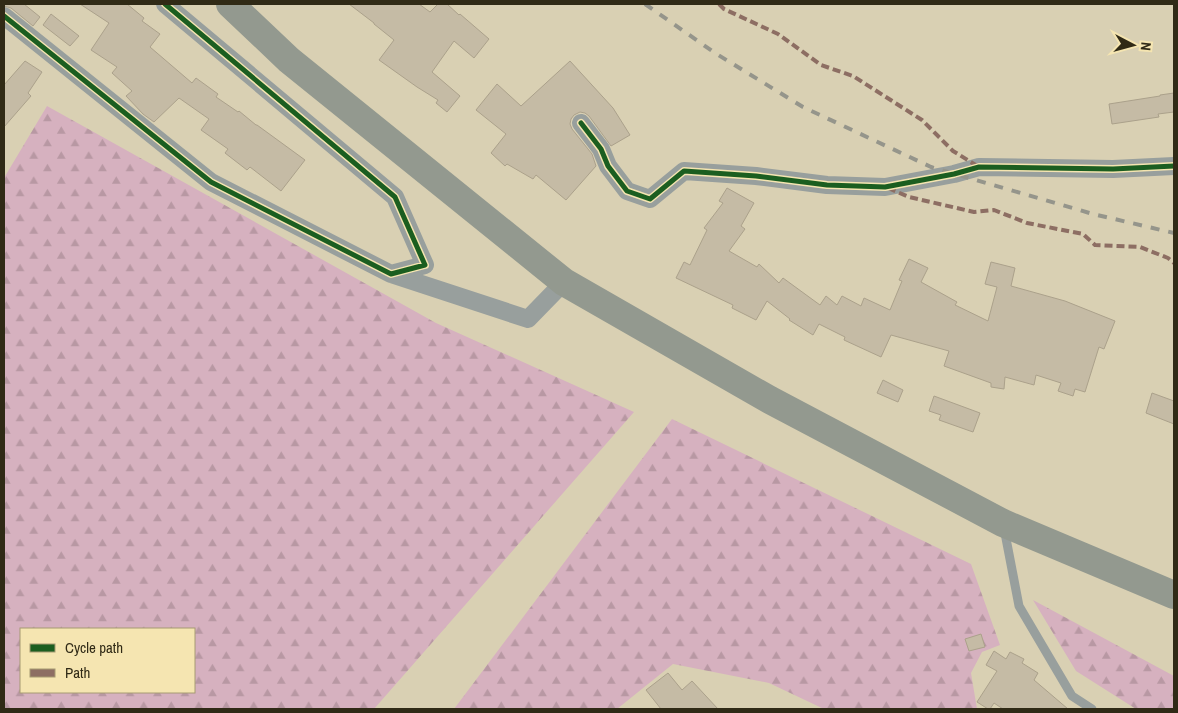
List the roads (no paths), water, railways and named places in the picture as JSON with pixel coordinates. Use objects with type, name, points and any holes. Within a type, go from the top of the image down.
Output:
[{"type":"highway","points":[[230,4],[289,60],[564,282],[770,400],[1004,523],[1174,595]]},
{"type":"street","points":[[166,4],[395,197],[425,265],[390,274]]},
{"type":"street","points":[[4,16],[211,182],[390,274],[528,319],[564,282]]},
{"type":"street","points":[[582,123],[601,149],[608,166],[628,191],[650,199],[684,171],[722,173],[827,185],[885,187],[954,174],[979,167],[1113,169],[1174,166]]},
{"type":"lane","points":[[1004,523],[1019,606],[1072,696],[1092,709]]},
{"type":"railway","points":[[645,4],[715,53],[803,107],[931,167],[1093,214],[1174,233]]}]
